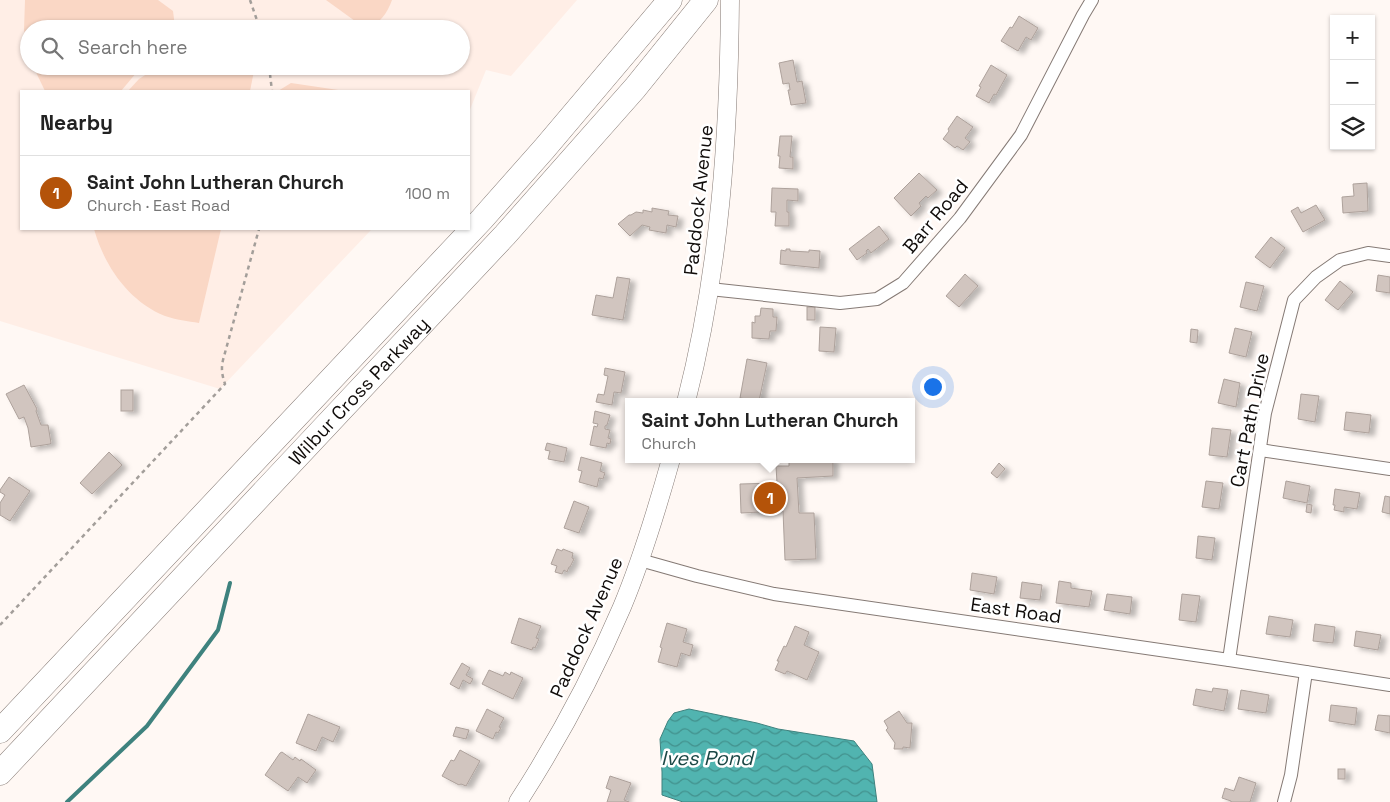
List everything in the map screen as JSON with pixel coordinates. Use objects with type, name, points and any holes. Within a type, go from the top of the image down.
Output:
[{"type":"highway","name":"Wilbur Cross Parkway","points":[[0,731],[482,219],[670,0]]},
{"type":"highway","name":"Wilbur Cross Parkway","points":[[0,773],[506,235],[635,88],[706,0]]},
{"type":"main road","name":"Paddock Avenue","points":[[687,398],[697,358],[710,289],[719,224],[726,140],[730,0]]},
{"type":"main road","name":"Paddock Avenue","points":[[518,802],[588,681],[622,606],[653,522],[670,463]]},
{"type":"street","name":"Barr Road","points":[[710,289],[840,303],[877,298],[903,283],[960,218],[1022,135],[1092,0]]},
{"type":"street","name":"Cart Path Drive","points":[[1229,660],[1265,412],[1294,300],[1316,277],[1340,260],[1368,253],[1390,256]]},
{"type":"street","points":[[1260,450],[1390,469]]},
{"type":"street","name":"East Road","points":[[640,560],[774,594],[1390,684]]},
{"type":"street","points":[[1284,802],[1291,775],[1306,672]]},
{"type":"path","points":[[250,0],[257,20]]},
{"type":"path","points":[[270,75],[272,90]]},
{"type":"path","points":[[0,625],[225,384],[221,368],[259,230]]},
{"type":"shaded area","points":[[0,0],[577,0],[511,76],[486,70],[470,110],[470,90],[20,90],[20,230],[371,230],[220,389],[0,321]]},
{"type":"shaded area","points":[[25,0],[158,0],[173,11],[174,20],[24,20]]},
{"type":"shaded area","points":[[326,0],[392,0],[388,10],[379,20],[354,20]]},
{"type":"shaded area","points":[[37,75],[134,75],[122,90],[45,90]]},
{"type":"shaded area","points":[[145,75],[253,75],[250,90],[129,90]]},
{"type":"shaded area","points":[[291,83],[338,90],[280,90]]},
{"type":"shaded area","points":[[94,230],[221,230],[199,323],[165,316],[140,301],[119,280],[104,256]]},
{"type":"water","name":"Ives Pond","points":[[689,709],[778,729],[854,741],[872,764],[877,802],[683,802],[662,795],[660,739],[674,713]]},
{"type":"building","points":[[1019,16],[1038,28],[1031,40],[1026,37],[1018,51],[1001,41]]},
{"type":"building","points":[[793,60],[797,82],[802,81],[806,103],[791,105],[788,90],[790,90],[789,83],[783,84],[779,63]]},
{"type":"building","points":[[991,65],[1007,75],[996,95],[994,94],[989,103],[976,96],[981,87],[979,86]]},
{"type":"building","points":[[957,116],[973,127],[965,138],[970,142],[963,150],[957,146],[955,148],[943,139]]},
{"type":"building","points":[[780,136],[792,136],[790,157],[793,157],[793,169],[779,168]]},
{"type":"building","points":[[919,173],[937,190],[928,198],[926,196],[919,203],[921,206],[911,216],[894,198]]},
{"type":"building","points":[[1367,183],[1368,211],[1343,213],[1342,197],[1354,196],[1353,184]]},
{"type":"building","points":[[772,188],[798,189],[798,201],[787,200],[789,226],[775,226],[776,212],[771,212]]},
{"type":"building","points":[[1316,205],[1325,220],[1303,232],[1291,211],[1298,207],[1301,213]]},
{"type":"building","points":[[652,208],[669,211],[668,215],[678,216],[676,227],[667,225],[666,233],[649,230],[650,227],[642,225],[630,236],[618,224],[636,212],[643,213],[643,210],[652,212]]},
{"type":"building","points":[[879,226],[889,239],[871,253],[868,249],[867,253],[857,260],[849,249]]},
{"type":"building","points":[[1271,237],[1285,248],[1270,268],[1255,257]]},
{"type":"building","points":[[786,249],[790,249],[790,251],[820,251],[819,268],[780,264],[781,250],[786,251]]},
{"type":"building","points":[[965,274],[978,286],[959,307],[946,296]]},
{"type":"building","points":[[1378,275],[1390,277],[1390,293],[1376,291]]},
{"type":"building","points":[[617,277],[630,279],[623,320],[592,315],[596,295],[613,298]]},
{"type":"building","points":[[1340,281],[1353,292],[1338,310],[1325,300]]},
{"type":"building","points":[[1246,282],[1264,286],[1257,311],[1240,307]]},
{"type":"building","points":[[807,307],[815,307],[815,320],[807,320]]},
{"type":"building","points":[[761,308],[773,309],[773,317],[777,317],[776,331],[770,331],[769,339],[752,338],[752,322],[755,323],[755,316],[760,316]]},
{"type":"building","points":[[820,327],[836,328],[834,352],[819,351]]},
{"type":"building","points":[[1235,328],[1252,332],[1246,357],[1229,353]]},
{"type":"building","points":[[1191,329],[1198,330],[1197,343],[1190,342]]},
{"type":"building","points":[[747,359],[767,363],[760,398],[740,398]]},
{"type":"building","points":[[605,368],[625,372],[621,393],[614,392],[612,405],[596,402],[598,394],[604,395],[608,376],[604,375]]},
{"type":"building","points":[[1224,379],[1240,383],[1236,407],[1218,403]]},
{"type":"building","points":[[24,385],[37,409],[41,425],[48,425],[50,444],[31,447],[24,417],[19,419],[6,394]]},
{"type":"building","points":[[121,390],[133,390],[133,411],[121,411]]},
{"type":"building","points":[[1301,394],[1319,396],[1315,422],[1298,419]]},
{"type":"building","points":[[595,411],[610,415],[605,429],[610,430],[608,438],[611,439],[610,444],[607,443],[606,448],[590,445],[594,426],[597,427],[598,424],[593,423]]},
{"type":"building","points":[[1346,412],[1371,415],[1369,433],[1344,430]]},
{"type":"building","points":[[1212,428],[1231,430],[1227,457],[1209,455]]},
{"type":"building","points":[[547,443],[567,448],[564,462],[548,459],[550,451],[545,450]]},
{"type":"building","points":[[109,452],[122,465],[92,494],[80,483]]},
{"type":"building","points":[[581,457],[602,463],[600,471],[605,473],[603,479],[599,478],[597,487],[579,482],[582,471],[578,470]]},
{"type":"building","points":[[789,463],[833,463],[833,476],[797,478],[799,513],[814,513],[816,559],[785,560],[783,511],[741,513],[740,484],[777,483],[776,466],[789,466]]},
{"type":"building","points":[[999,463],[1005,469],[997,478],[991,473]]},
{"type":"building","points":[[9,477],[30,491],[10,521],[0,515],[0,503],[5,495],[0,490]]},
{"type":"building","points":[[1206,481],[1223,483],[1219,509],[1202,507]]},
{"type":"building","points":[[1286,481],[1310,486],[1307,503],[1283,498]]},
{"type":"building","points":[[1335,489],[1360,493],[1357,509],[1344,507],[1344,512],[1334,510]]},
{"type":"building","points":[[1385,496],[1390,497],[1390,514],[1382,512]]},
{"type":"building","points":[[574,501],[589,507],[579,533],[564,528]]},
{"type":"building","points":[[1307,504],[1312,505],[1311,513],[1306,512]]},
{"type":"building","points":[[1198,536],[1215,538],[1212,560],[1196,558]]},
{"type":"building","points":[[557,549],[573,553],[572,558],[574,559],[570,567],[567,572],[564,570],[562,574],[555,572],[557,566],[551,564]]},
{"type":"building","points":[[972,573],[997,577],[994,594],[970,590]]},
{"type":"building","points":[[1059,581],[1071,583],[1071,588],[1092,591],[1089,607],[1056,603]]},
{"type":"building","points":[[1022,582],[1042,585],[1040,600],[1020,598]]},
{"type":"building","points":[[1107,594],[1132,597],[1130,614],[1104,610]]},
{"type":"building","points":[[1182,594],[1200,596],[1196,622],[1179,620]]},
{"type":"building","points":[[1269,616],[1293,620],[1290,637],[1266,634]]},
{"type":"building","points":[[519,618],[541,626],[536,638],[539,639],[532,650],[511,643]]},
{"type":"building","points":[[667,623],[687,629],[683,642],[693,645],[690,656],[681,653],[677,667],[658,662]]},
{"type":"building","points":[[1315,624],[1335,627],[1333,643],[1313,641]]},
{"type":"building","points":[[795,626],[809,632],[804,645],[819,652],[807,680],[787,671],[785,674],[775,670],[779,661],[777,661],[784,646],[786,647]]},
{"type":"building","points":[[1356,631],[1381,635],[1378,650],[1354,646]]},
{"type":"building","points":[[462,663],[470,668],[466,675],[473,679],[470,684],[463,680],[459,689],[450,684]]},
{"type":"building","points":[[489,670],[503,676],[505,672],[510,675],[511,672],[523,678],[513,699],[482,684]]},
{"type":"building","points":[[1213,688],[1228,690],[1224,711],[1193,705],[1196,689],[1212,692]]},
{"type":"building","points":[[1241,690],[1269,695],[1266,713],[1238,709]]},
{"type":"building","points":[[1331,705],[1357,708],[1355,725],[1329,721]]},
{"type":"building","points":[[487,709],[504,718],[499,727],[501,728],[498,733],[496,732],[493,739],[476,731]]},
{"type":"building","points":[[899,711],[907,723],[912,723],[910,748],[894,749],[895,743],[886,730],[888,728],[884,721]]},
{"type":"building","points":[[308,714],[340,727],[333,742],[322,737],[316,751],[296,743]]},
{"type":"building","points":[[1378,715],[1390,716],[1390,733],[1375,730]]},
{"type":"building","points":[[456,727],[469,730],[466,739],[453,736]]},
{"type":"building","points":[[460,750],[480,761],[466,786],[459,785],[442,776],[451,760],[454,761]]},
{"type":"building","points":[[282,752],[293,760],[295,757],[300,761],[301,759],[316,770],[307,783],[298,777],[288,791],[265,775]]},
{"type":"building","points":[[1338,769],[1345,769],[1345,779],[1338,779]]},
{"type":"building","points":[[610,776],[631,783],[624,800],[629,802],[607,802],[611,790],[606,788]]},
{"type":"building","points":[[1239,777],[1256,783],[1250,802],[1231,802],[1222,798],[1225,788],[1234,791]]},
{"type":"waterway","points":[[67,802],[147,726],[218,630],[230,583]]},
{"type":"place","name":"Saint John Lutheran Church","points":[[770,498]]}]
